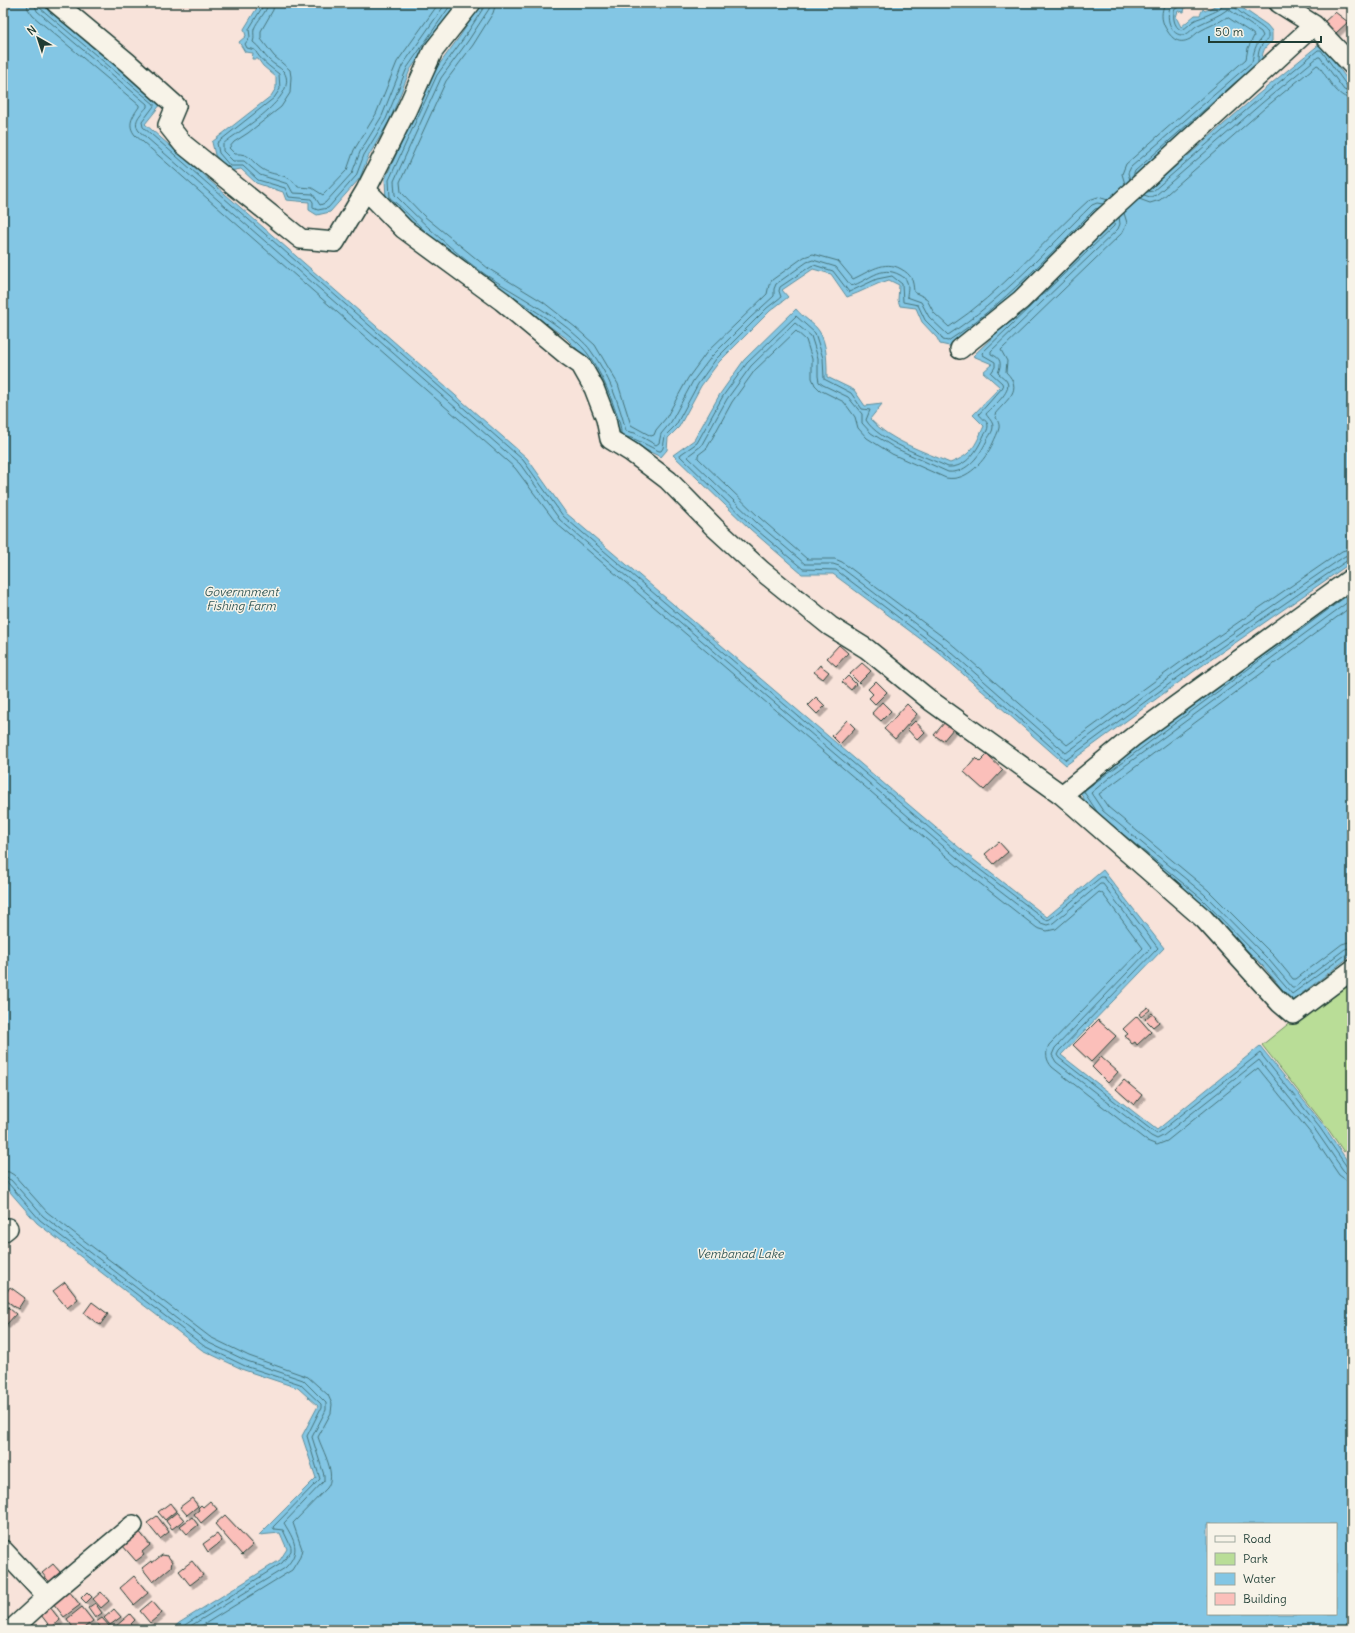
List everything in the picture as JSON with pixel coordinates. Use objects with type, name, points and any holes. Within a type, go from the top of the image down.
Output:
[{"type":"street","points":[[56,3],[127,62],[176,106],[168,125],[183,144],[301,239],[335,242],[366,190],[406,111],[433,51],[470,3]]},
{"type":"street","points":[[1279,3],[1314,25],[1352,65]]},
{"type":"street","points":[[960,349],[1021,300],[1102,219],[1314,25]]},
{"type":"street","points":[[366,190],[404,229],[502,301],[581,365],[594,388],[606,419],[610,439],[632,452],[668,480],[714,527],[762,571],[830,626],[867,649],[931,701],[1062,795],[1204,919],[1280,1003],[1293,1014],[1352,970]]},
{"type":"street","points":[[1062,795],[1134,736],[1352,578]]},
{"type":"street","points":[[11,1630],[47,1597],[133,1525]]},
{"type":"street","points":[[3,1550],[47,1597]]},
{"type":"green space","points":[[1352,973],[1352,1145],[1344,1152],[1328,1129],[1262,1045]]},
{"type":"water","name":"Vembanad Lake","points":[[3,3],[41,3],[161,104],[145,124],[527,458],[566,513],[969,856],[1047,917],[1103,870],[1164,948],[1061,1055],[1157,1130],[1260,1046],[1324,1126],[1352,1168],[1352,1630],[171,1630],[179,1623],[280,1560],[287,1549],[280,1533],[259,1535],[316,1478],[302,1436],[318,1406],[298,1388],[244,1370],[202,1350],[37,1223],[3,1184]]},
{"type":"water","points":[[260,3],[457,3],[410,70],[390,120],[368,157],[360,178],[330,212],[317,215],[309,210],[309,202],[286,200],[283,192],[256,183],[241,169],[229,171],[215,155],[212,142],[271,96],[276,88],[276,77],[263,66],[258,59],[252,59],[253,53],[245,52],[239,42],[246,36],[244,29]]},
{"type":"water","points":[[482,3],[1186,3],[1184,12],[1178,11],[1176,17],[1181,27],[1195,15],[1200,15],[1203,9],[1205,11],[1220,3],[1235,3],[1267,25],[1272,31],[1272,41],[1263,52],[1262,66],[1137,175],[1150,189],[1256,96],[1321,43],[1352,86],[1352,562],[1193,672],[1066,765],[938,652],[833,574],[802,574],[750,529],[673,455],[694,440],[720,394],[744,360],[796,309],[817,328],[822,336],[826,353],[827,377],[854,390],[865,406],[882,404],[870,419],[878,427],[907,445],[950,463],[963,457],[972,449],[984,426],[973,415],[1000,387],[983,372],[992,364],[973,356],[1112,222],[1027,283],[998,308],[949,346],[940,344],[937,338],[922,322],[916,308],[900,306],[898,300],[899,285],[889,280],[847,297],[831,274],[813,269],[782,290],[788,297],[770,311],[719,362],[701,386],[679,427],[668,438],[667,450],[661,457],[637,446],[618,441],[584,356],[566,338],[534,315],[480,281],[414,227],[399,210],[386,200],[385,179],[433,73]]},
{"type":"water","points":[[1352,587],[1352,955],[1292,1001],[1263,966],[1198,901],[1096,817],[1078,790]]},
{"type":"building","points":[[1335,12],[1348,22],[1336,33],[1324,22]]},
{"type":"building","points":[[839,645],[848,653],[836,666],[827,658]]},
{"type":"building","points":[[862,663],[871,671],[859,683],[850,674]]},
{"type":"building","points":[[820,665],[829,672],[823,679],[814,672]]},
{"type":"building","points":[[848,676],[856,684],[851,690],[842,682]]},
{"type":"building","points":[[876,681],[887,692],[875,704],[869,698],[873,694],[868,689]]},
{"type":"building","points":[[816,697],[825,706],[817,714],[808,705]]},
{"type":"building","points":[[882,702],[891,711],[881,721],[872,713]]},
{"type":"building","points":[[907,704],[917,714],[895,739],[884,729]]},
{"type":"building","points":[[847,720],[855,728],[840,744],[832,736]]},
{"type":"building","points":[[915,721],[925,732],[917,740],[907,729]]},
{"type":"building","points":[[945,722],[953,729],[943,741],[934,735]]},
{"type":"building","points":[[987,755],[1003,770],[984,790],[964,772],[976,758],[980,762]]},
{"type":"building","points":[[999,842],[1008,852],[994,864],[985,854]]},
{"type":"building","points":[[1148,1007],[1150,1010],[1141,1017],[1139,1014]]},
{"type":"building","points":[[1152,1013],[1159,1022],[1153,1027],[1145,1019]]},
{"type":"building","points":[[1137,1016],[1151,1032],[1137,1045],[1135,1042],[1132,1044],[1125,1036],[1128,1034],[1123,1029]]},
{"type":"building","points":[[1098,1020],[1116,1036],[1091,1062],[1073,1045]]},
{"type":"building","points":[[1101,1057],[1118,1072],[1108,1083],[1092,1067]]},
{"type":"building","points":[[1124,1080],[1142,1095],[1134,1105],[1116,1089]]},
{"type":"building","points":[[65,1282],[78,1299],[67,1308],[53,1291]]},
{"type":"building","points":[[10,1287],[25,1298],[18,1309],[3,1298]]},
{"type":"building","points":[[92,1302],[108,1314],[100,1325],[84,1313]]},
{"type":"building","points":[[3,1303],[16,1314],[6,1325],[3,1323]]},
{"type":"building","points":[[192,1498],[198,1506],[187,1515],[180,1507]]},
{"type":"building","points":[[210,1501],[217,1509],[201,1523],[194,1514],[199,1510],[198,1508],[201,1505],[203,1507]]},
{"type":"building","points":[[170,1503],[176,1511],[165,1520],[158,1512]]},
{"type":"building","points":[[177,1512],[184,1520],[172,1529],[166,1521]]},
{"type":"building","points":[[225,1515],[253,1545],[242,1555],[215,1524]]},
{"type":"building","points":[[157,1516],[169,1532],[160,1539],[147,1523]]},
{"type":"building","points":[[192,1517],[198,1525],[187,1534],[180,1526]]},
{"type":"building","points":[[139,1531],[150,1545],[142,1552],[144,1555],[136,1561],[122,1545]]},
{"type":"building","points":[[217,1534],[222,1541],[208,1552],[203,1544]]},
{"type":"building","points":[[162,1555],[168,1556],[172,1562],[171,1567],[153,1582],[142,1568],[151,1561],[152,1563]]},
{"type":"building","points":[[192,1561],[203,1575],[190,1585],[179,1571]]},
{"type":"building","points":[[53,1564],[67,1580],[56,1590],[42,1573]]},
{"type":"building","points":[[134,1576],[148,1593],[134,1605],[120,1588]]},
{"type":"building","points":[[69,1591],[80,1605],[64,1617],[53,1603]]},
{"type":"building","points":[[87,1592],[92,1597],[86,1603],[81,1598]]},
{"type":"building","points":[[101,1592],[109,1601],[101,1608],[93,1599]]},
{"type":"building","points":[[152,1601],[162,1613],[150,1623],[140,1611]]},
{"type":"building","points":[[95,1603],[102,1613],[95,1618],[88,1608]]},
{"type":"building","points":[[50,1607],[60,1620],[51,1628],[41,1615]]},
{"type":"building","points":[[82,1607],[93,1621],[81,1630],[75,1630],[67,1619]]},
{"type":"building","points":[[114,1609],[121,1617],[110,1625],[104,1618]]},
{"type":"building","points":[[3,1614],[10,1622],[3,1629]]},
{"type":"building","points":[[130,1614],[135,1620],[131,1624],[136,1630],[118,1630],[115,1627]]},
{"type":"building","points":[[102,1618],[110,1627],[107,1630],[103,1630],[96,1622]]},
{"type":"building","points":[[97,1626],[100,1630],[92,1630]]},
{"type":"water label","name":"Governnment Fishing Farm","points":[[241,598]]}]
